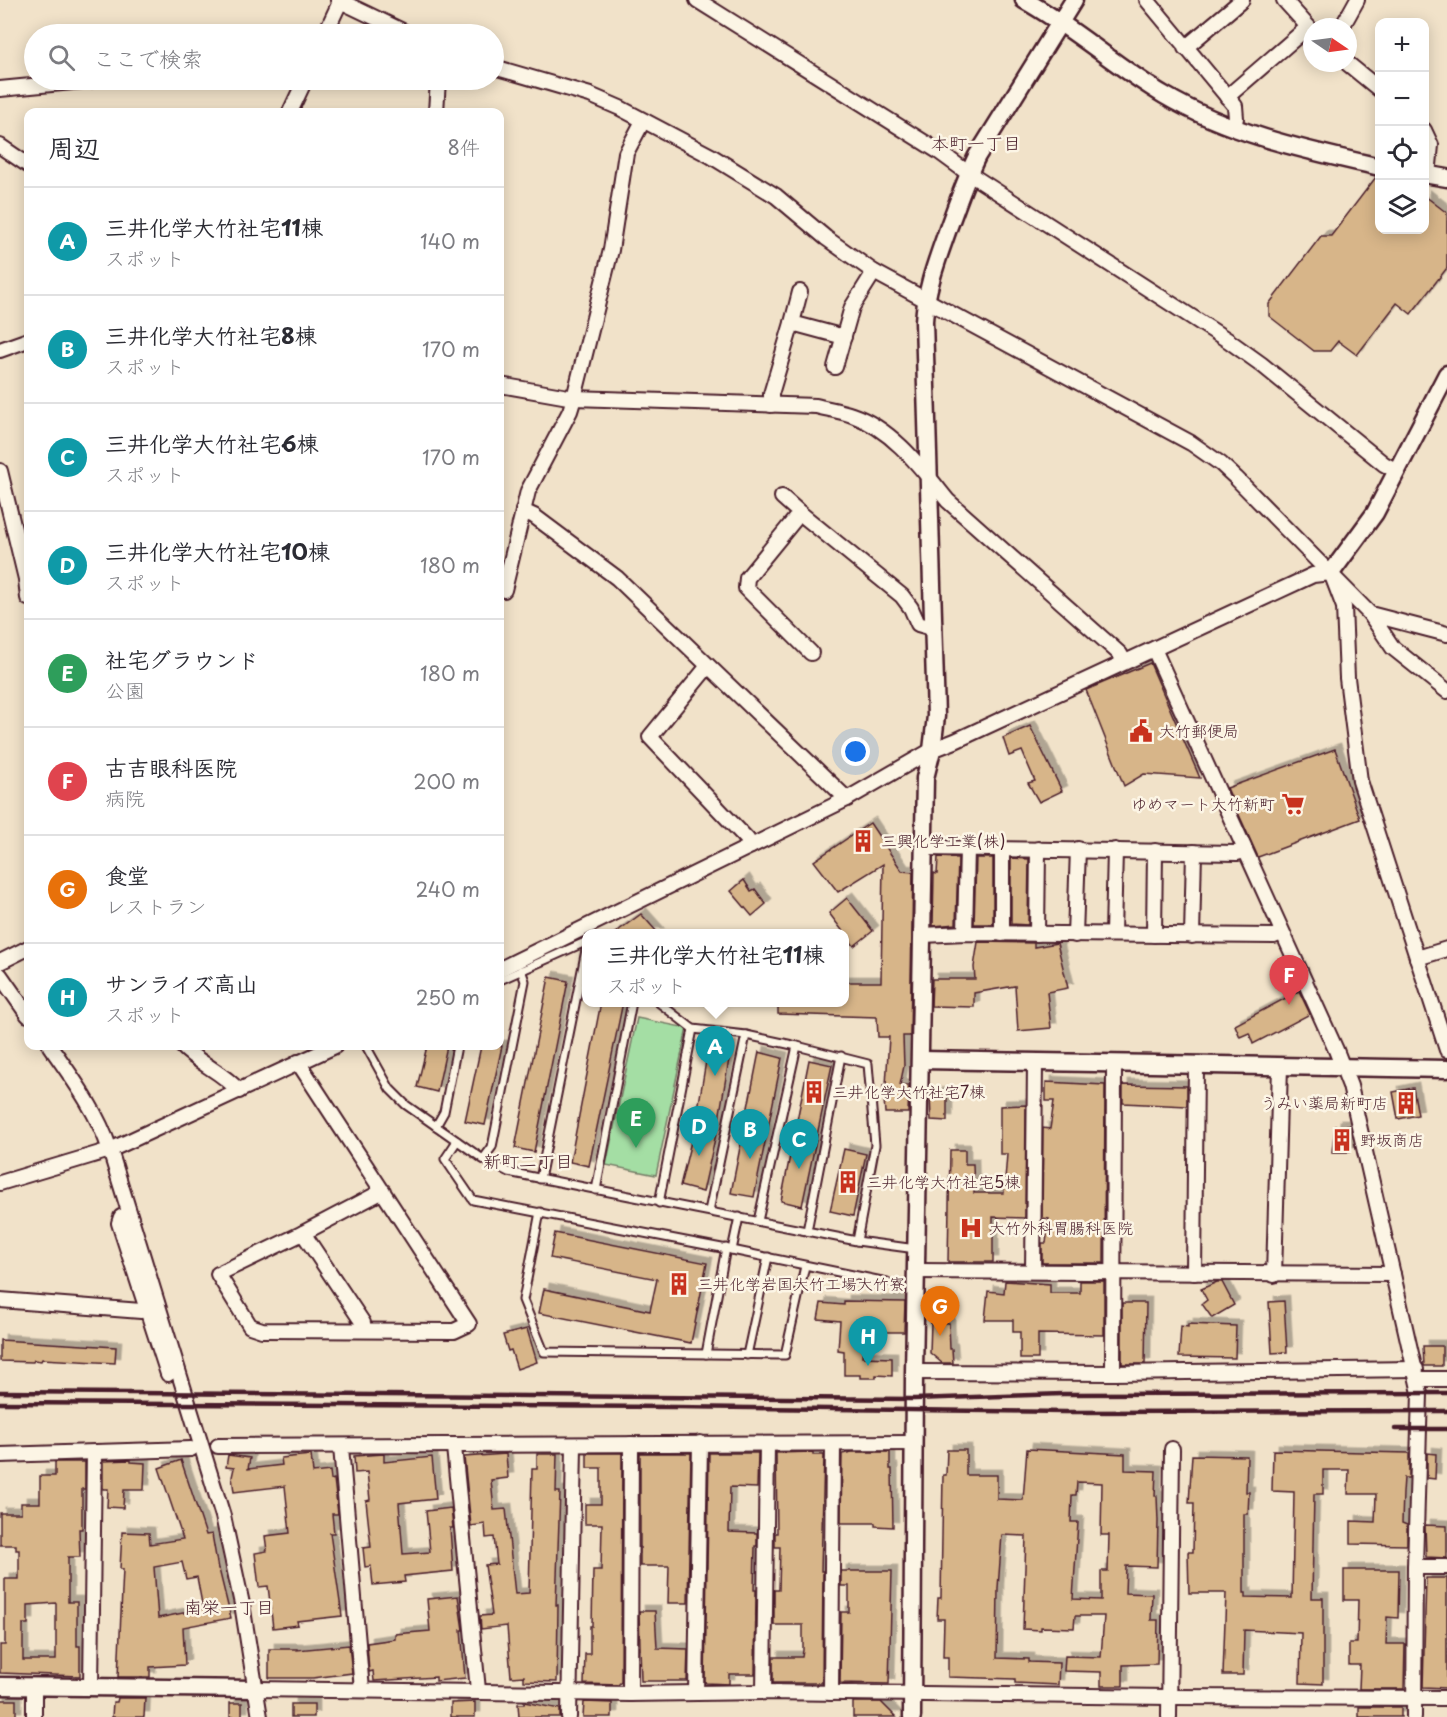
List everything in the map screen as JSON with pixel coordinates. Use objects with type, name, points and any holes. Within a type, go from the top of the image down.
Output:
[{"type":"street","points":[[697,0],[938,151],[968,173],[1229,340],[1384,464],[1397,471]]},
{"type":"street","points":[[1024,0],[1061,22],[1163,94],[1195,112],[1234,128],[1298,148],[1375,165]]},
{"type":"street","points":[[912,1717],[914,1372],[925,778],[932,750],[936,716],[925,299],[930,278],[968,173],[1074,0]]},
{"type":"street","points":[[1147,0],[1234,106],[1236,117],[1234,128]]},
{"type":"street","points":[[1185,48],[1242,0]]},
{"type":"street","points":[[1284,0],[1303,21]]},
{"type":"street","points":[[1347,18],[1357,0]]},
{"type":"street","points":[[329,24],[339,1],[388,24]]},
{"type":"street","points":[[1227,97],[1303,35]]},
{"type":"street","points":[[504,70],[590,95],[711,156],[776,196],[826,238],[874,272],[1191,443],[1228,471],[1331,573],[1370,614],[1393,648],[1447,691]]},
{"type":"street","points":[[1357,71],[1375,86]]},
{"type":"street","points":[[0,90],[24,87]]},
{"type":"street","points":[[292,108],[300,90]]},
{"type":"street","points":[[436,108],[437,90]]},
{"type":"street","points":[[504,590],[528,491],[570,411],[574,398],[611,250],[626,153],[643,121]]},
{"type":"street","points":[[1429,140],[1431,145],[1429,157]]},
{"type":"street","points":[[0,146],[24,162]]},
{"type":"street","points":[[1429,175],[1447,178]]},
{"type":"street","points":[[835,367],[852,307],[874,272]]},
{"type":"street","points":[[771,405],[771,394],[800,292]]},
{"type":"street","points":[[792,323],[844,337]]},
{"type":"street","points":[[0,350],[24,341]]},
{"type":"street","points":[[607,929],[750,846],[847,799],[932,750],[1313,575],[1331,573],[1375,513],[1447,374]]},
{"type":"street","points":[[504,386],[574,398],[816,406],[854,416],[888,434],[948,501],[1120,654],[1124,662]]},
{"type":"street","points":[[0,471],[24,571]]},
{"type":"street","points":[[782,497],[902,596],[911,608],[918,624],[932,628]]},
{"type":"street","points":[[523,511],[534,516],[617,578],[847,799]]},
{"type":"street","points":[[800,513],[747,578],[746,588],[811,653]]},
{"type":"street","points":[[1331,573],[1344,607],[1347,678],[1360,781],[1447,1050]]},
{"type":"street","points":[[1370,614],[1447,634]]},
{"type":"street","points":[[1154,649],[1350,1086],[1417,1374],[1420,1411],[1415,1567],[1414,1717]]},
{"type":"street","points":[[708,666],[650,737],[747,839],[750,846]]},
{"type":"street","points":[[924,848],[1238,853],[1244,851]]},
{"type":"street","points":[[965,933],[967,849]]},
{"type":"street","points":[[1037,934],[1038,849]]},
{"type":"street","points":[[1075,935],[1078,849]]},
{"type":"street","points":[[1002,850],[1002,934]]},
{"type":"street","points":[[1113,934],[1115,850]]},
{"type":"street","points":[[1154,935],[1155,851]]},
{"type":"street","points":[[1192,936],[1194,852]]},
{"type":"street","points":[[923,935],[965,933],[1274,936],[1281,933]]},
{"type":"street","points":[[504,968],[582,943]]},
{"type":"street","points":[[1418,958],[1447,949]]},
{"type":"street","points":[[0,963],[24,950]]},
{"type":"street","points":[[0,975],[24,1009]]},
{"type":"street","points":[[53,1050],[84,1095],[104,1131],[110,1150],[223,1516],[242,1604],[260,1717]]},
{"type":"street","points":[[186,1050],[193,1058],[233,1084],[239,1091]]},
{"type":"street","points":[[0,1183],[110,1150],[326,1050]]},
{"type":"street","points":[[921,1060],[1447,1069]]},
{"type":"street","points":[[298,1062],[383,1191],[469,1324],[454,1331],[262,1330],[250,1326],[218,1274],[383,1191]]},
{"type":"street","points":[[1033,1271],[1035,1063]]},
{"type":"street","points":[[1113,1373],[1114,1064]]},
{"type":"street","points":[[1194,1273],[1196,1065]]},
{"type":"street","points":[[1274,1275],[1280,1066]]},
{"type":"street","points":[[129,1214],[121,1217],[119,1223],[168,1374]]},
{"type":"street","points":[[303,1233],[363,1323],[363,1330]]},
{"type":"street","points":[[917,1271],[1393,1274]]},
{"type":"street","points":[[0,1300],[146,1310]]},
{"type":"street","points":[[914,1372],[1417,1374],[1447,1379]]},
{"type":"street","points":[[218,1446],[454,1447],[700,1443],[914,1443]]},
{"type":"street","points":[[696,1693],[700,1443]]},
{"type":"street","points":[[831,1693],[832,1443]]},
{"type":"street","points":[[630,1694],[631,1444]]},
{"type":"street","points":[[764,1692],[767,1444]]},
{"type":"street","points":[[569,1717],[574,1446]]},
{"type":"street","points":[[341,1447],[362,1690]]},
{"type":"street","points":[[454,1447],[478,1690]]},
{"type":"street","points":[[0,1455],[191,1449]]},
{"type":"street","points":[[1169,1717],[1172,1449]]},
{"type":"street","points":[[91,1688],[94,1453]]},
{"type":"street","points":[[1415,1567],[1447,1567]]},
{"type":"street","points":[[0,1686],[478,1690],[630,1694],[764,1692],[1447,1698]]},
{"type":"street","points":[[34,1686],[34,1717]]},
{"type":"lane","points":[[504,978],[582,943]]},
{"type":"lane","points":[[540,1179],[582,948]]},
{"type":"lane","points":[[483,1159],[492,1147],[525,981],[521,970]]},
{"type":"lane","points":[[596,1190],[631,1007]]},
{"type":"lane","points":[[664,1007],[693,1029],[746,1035],[868,1064],[875,1145],[857,1241]]},
{"type":"lane","points":[[659,1203],[693,1029]]},
{"type":"lane","points":[[709,1212],[746,1035]]},
{"type":"lane","points":[[758,1221],[797,1046]]},
{"type":"lane","points":[[368,1050],[390,1089],[406,1105],[483,1159],[508,1172],[857,1241],[917,1249]]},
{"type":"lane","points":[[436,1126],[444,1112],[456,1050]]},
{"type":"lane","points":[[807,1231],[841,1056]]},
{"type":"lane","points":[[457,1141],[445,1159],[472,1200],[887,1282]]},
{"type":"lane","points":[[540,1212],[523,1300],[544,1352],[785,1355],[805,1266]]},
{"type":"lane","points":[[706,1354],[729,1249],[739,1217]]},
{"type":"lane","points":[[747,1355],[768,1257]]},
{"type":"green space","points":[[637,1018],[687,1028],[656,1175],[606,1165]]},
{"type":"building","points":[[1375,178],[1375,234],[1429,234],[1429,199],[1447,213],[1447,268],[1411,314],[1397,303],[1357,355],[1338,341],[1330,351],[1314,351],[1269,316],[1269,304],[1321,236],[1331,236]]},
{"type":"building","name":"大竹郵便局","points":[[1150,663],[1200,778],[1144,774],[1124,786],[1086,690]]},
{"type":"building","points":[[1030,726],[1062,791],[1039,802],[1028,783],[1035,781],[1022,751],[1009,756],[1003,738]]},
{"type":"building","name":"ゆめマート大竹新町","points":[[1335,749],[1360,819],[1258,857],[1227,788]]},
{"type":"building","points":[[870,823],[902,871],[913,872],[910,1036],[903,1036],[904,1066],[900,1085],[909,1085],[908,1113],[885,1113],[883,1085],[886,1085],[889,1037],[878,1037],[877,1017],[778,1014],[778,1007],[849,1007],[849,982],[881,982],[883,864],[838,892],[814,861]]},
{"type":"building","points":[[938,857],[958,858],[956,924],[933,926],[934,873],[937,874]]},
{"type":"building","points":[[976,858],[993,858],[993,924],[974,924]]},
{"type":"building","points":[[1011,858],[1029,859],[1028,925],[1011,924]]},
{"type":"building","points":[[744,880],[751,891],[755,889],[766,904],[752,916],[731,891]]},
{"type":"building","points":[[847,898],[873,931],[854,946],[849,939],[849,929],[841,929],[829,913]]},
{"type":"building","points":[[641,914],[654,929],[620,929]]},
{"type":"building","points":[[978,942],[1034,943],[1034,947],[1057,943],[1068,988],[1047,992],[1051,1028],[1018,1031],[1015,986],[974,993],[974,1007],[931,1006],[932,979],[975,979],[974,967]]},
{"type":"building","points":[[549,977],[568,981],[534,1152],[515,1148]]},
{"type":"building","points":[[1299,991],[1310,1014],[1253,1044],[1249,1033],[1240,1037],[1235,1025]]},
{"type":"building","points":[[600,1007],[622,1007],[589,1166],[570,1162]]},
{"type":"building","points":[[709,1043],[731,1047],[718,1125],[703,1192],[680,1186],[696,1121]]},
{"type":"building","points":[[426,1050],[446,1050],[437,1092],[417,1087]]},
{"type":"building","points":[[480,1050],[501,1050],[485,1125],[465,1121]]},
{"type":"building","points":[[759,1052],[782,1058],[754,1197],[731,1193]]},
{"type":"building","points":[[809,1060],[832,1065],[802,1206],[781,1201]]},
{"type":"building","points":[[1046,1082],[1105,1085],[1104,1263],[1042,1263],[1042,1243],[1046,1243],[1049,1219],[1042,1218],[1043,1128],[1050,1129],[1054,1101],[1046,1101]]},
{"type":"building","points":[[1123,1085],[1187,1086],[1187,1106],[1123,1103]]},
{"type":"building","name":"うみい薬局新町店","points":[[1413,1088],[1418,1115],[1398,1119],[1393,1092]]},
{"type":"building","points":[[930,1093],[947,1094],[947,1121],[931,1120]]},
{"type":"building","points":[[1026,1105],[1025,1218],[993,1217],[993,1262],[948,1262],[950,1150],[965,1150],[965,1164],[973,1164],[974,1193],[1004,1193],[1007,1154],[1000,1154],[1000,1106]]},
{"type":"building","name":"野坂商店","points":[[1335,1126],[1350,1126],[1350,1152],[1332,1152]]},
{"type":"building","name":"三井化学大竹社宅5棟","points":[[844,1149],[866,1154],[853,1216],[830,1211]]},
{"type":"building","name":"三井化学岩国大竹工場大竹寮","points":[[555,1233],[707,1263],[691,1343],[539,1313],[544,1289],[650,1311],[657,1279],[550,1258]]},
{"type":"building","points":[[1005,1281],[1050,1284],[1050,1293],[1080,1293],[1080,1281],[1104,1281],[1104,1335],[1038,1334],[1038,1359],[1020,1359],[1020,1332],[1013,1332],[1013,1320],[985,1320],[988,1291],[1004,1293]]},
{"type":"building","points":[[1222,1282],[1234,1305],[1212,1318],[1202,1304],[1207,1300],[1201,1289]]},
{"type":"building","points":[[844,1301],[905,1302],[904,1332],[864,1332],[862,1357],[892,1358],[892,1376],[876,1375],[876,1378],[860,1378],[860,1375],[844,1375],[844,1351],[838,1350],[840,1321],[818,1319],[821,1303],[844,1305]]},
{"type":"building","points":[[1284,1301],[1287,1352],[1272,1353],[1269,1302]]},
{"type":"building","points":[[1122,1303],[1146,1303],[1145,1364],[1122,1364]]},
{"type":"building","points":[[931,1322],[949,1323],[953,1363],[942,1363],[930,1353]]},
{"type":"building","points":[[1188,1324],[1236,1326],[1235,1358],[1179,1357],[1181,1326],[1188,1327]]},
{"type":"building","points":[[527,1329],[537,1362],[517,1369],[503,1335]]},
{"type":"building","points":[[0,1340],[116,1347],[115,1363],[42,1359],[33,1362],[0,1361]]},
{"type":"building","points":[[1423,1346],[1442,1346],[1442,1366],[1424,1366]]},
{"type":"building","points":[[1027,1449],[1125,1454],[1125,1470],[1156,1471],[1157,1567],[1126,1566],[1125,1593],[1152,1594],[1151,1620],[1158,1620],[1157,1664],[1123,1665],[1123,1686],[1101,1686],[1101,1672],[1064,1671],[1065,1656],[1101,1657],[1104,1616],[1075,1616],[1074,1628],[1023,1629],[1026,1536],[1002,1535],[998,1588],[997,1658],[1059,1663],[1058,1685],[1015,1683],[1015,1679],[948,1677],[948,1657],[943,1657],[944,1619],[937,1619],[938,1598],[941,1598],[943,1475],[946,1475],[947,1450],[966,1450],[966,1475],[997,1475],[997,1499],[1023,1500]],"holes":[[[1077,1482],[1102,1483],[1101,1535],[1109,1535],[1108,1571],[1101,1571],[1101,1600],[1073,1599],[1078,1522],[1071,1522],[1072,1495],[1076,1495]]]},
{"type":"building","points":[[1273,1450],[1409,1453],[1409,1478],[1404,1478],[1402,1523],[1407,1525],[1407,1545],[1351,1544],[1351,1521],[1375,1522],[1376,1494],[1348,1494],[1349,1470],[1323,1470],[1323,1494],[1314,1494],[1312,1598],[1323,1598],[1323,1684],[1300,1683],[1301,1633],[1244,1630],[1243,1675],[1223,1675],[1226,1593],[1189,1593],[1188,1552],[1193,1552],[1194,1503],[1189,1503],[1192,1455],[1247,1456],[1246,1492],[1249,1492],[1248,1514],[1244,1514],[1244,1593],[1246,1597],[1292,1598],[1294,1492],[1272,1491]]},
{"type":"building","points":[[813,1452],[813,1455],[824,1455],[821,1571],[823,1571],[822,1683],[773,1683],[773,1657],[802,1657],[803,1650],[803,1625],[774,1625],[774,1590],[779,1590],[780,1547],[775,1547],[775,1533],[777,1533],[776,1453]]},
{"type":"building","points":[[890,1452],[893,1527],[875,1526],[875,1523],[841,1523],[842,1454]]},
{"type":"building","points":[[587,1453],[622,1453],[621,1682],[618,1685],[584,1684],[585,1654],[590,1654],[593,1570],[601,1570],[602,1524],[585,1524],[585,1504],[601,1504],[601,1468],[587,1468]]},
{"type":"building","points":[[640,1453],[691,1453],[688,1603],[668,1603],[669,1566],[640,1566]]},
{"type":"building","points":[[709,1453],[758,1453],[757,1488],[730,1487],[729,1532],[757,1533],[754,1590],[756,1590],[755,1674],[729,1674],[729,1684],[705,1682]]},
{"type":"building","points":[[1427,1453],[1436,1454],[1435,1479],[1427,1478]]},
{"type":"building","points":[[384,1454],[384,1462],[432,1457],[436,1499],[399,1503],[403,1554],[430,1552],[426,1511],[451,1508],[453,1571],[404,1576],[405,1582],[373,1585],[371,1566],[365,1567],[363,1548],[371,1547],[366,1501],[370,1500],[367,1472],[355,1473],[354,1456]]},
{"type":"building","points":[[506,1454],[508,1478],[491,1480],[494,1510],[506,1509],[515,1594],[529,1593],[532,1469],[537,1469],[537,1454],[557,1454],[556,1492],[560,1492],[556,1605],[558,1605],[557,1682],[524,1681],[524,1676],[511,1677],[507,1626],[481,1629],[480,1616],[492,1615],[485,1565],[497,1564],[494,1537],[486,1538],[485,1524],[471,1526],[464,1457]]},
{"type":"building","points":[[228,1455],[250,1458],[248,1469],[282,1465],[281,1458],[311,1455],[313,1473],[330,1471],[331,1480],[334,1479],[338,1514],[332,1514],[334,1533],[330,1533],[342,1616],[297,1621],[298,1625],[273,1628],[268,1586],[259,1587],[255,1553],[267,1551],[265,1536],[290,1533],[285,1486],[234,1492],[232,1477],[234,1468],[226,1467]]},
{"type":"building","points":[[131,1460],[131,1462],[145,1463],[144,1490],[124,1490],[123,1508],[107,1507],[108,1489],[103,1489],[103,1461]]},
{"type":"building","points":[[181,1460],[206,1535],[212,1534],[218,1569],[231,1618],[183,1627],[185,1665],[150,1667],[150,1677],[118,1677],[123,1569],[120,1569],[122,1532],[149,1533],[150,1544],[183,1539],[159,1468]],"holes":[[[182,1562],[186,1579],[197,1577],[203,1609],[158,1618],[154,1567]]]},
{"type":"building","points":[[55,1462],[85,1462],[82,1529],[79,1529],[80,1557],[68,1557],[68,1602],[77,1602],[80,1676],[0,1673],[0,1645],[5,1645],[5,1579],[19,1579],[19,1550],[16,1550],[16,1545],[0,1545],[0,1513],[21,1513],[21,1503],[40,1503],[40,1476],[55,1476]],"holes":[[[56,1603],[56,1660],[23,1660],[23,1624],[28,1624],[28,1605]]]},
{"type":"building","points":[[1425,1525],[1447,1526],[1447,1558],[1426,1557]]},
{"type":"building","points":[[1344,1570],[1399,1570],[1398,1618],[1387,1617],[1386,1644],[1405,1644],[1404,1689],[1359,1689],[1360,1665],[1349,1665],[1349,1643],[1357,1643],[1358,1600],[1344,1600]]},
{"type":"building","points":[[841,1571],[892,1571],[889,1684],[840,1683],[841,1612],[849,1612],[849,1586],[841,1586]]},
{"type":"building","points":[[1426,1578],[1447,1578],[1447,1688],[1423,1687]]},
{"type":"building","points":[[458,1596],[463,1630],[461,1630],[465,1678],[436,1681],[436,1677],[374,1681],[373,1671],[369,1672],[367,1643],[395,1639],[395,1634],[430,1631],[427,1599]]},
{"type":"building","points":[[639,1611],[655,1611],[657,1648],[688,1649],[687,1681],[641,1681]]},
{"type":"building","points":[[349,1645],[352,1673],[313,1678],[269,1678],[269,1649],[297,1650]]},
{"type":"building","points":[[118,1698],[145,1698],[144,1717],[112,1717],[113,1702],[117,1702]]},
{"type":"building","points":[[0,1700],[16,1700],[16,1717],[0,1717]]},
{"type":"building","points":[[475,1702],[475,1717],[451,1717],[451,1703]]},
{"type":"building","points":[[524,1702],[560,1709],[560,1717],[519,1717],[518,1704],[524,1704]]},
{"type":"building","points":[[584,1702],[612,1703],[612,1717],[583,1717]]},
{"type":"building","points":[[853,1702],[881,1702],[896,1717],[853,1717]]},
{"type":"building","points":[[230,1703],[242,1703],[242,1717],[230,1717]]},
{"type":"building","points":[[291,1704],[314,1704],[314,1717],[291,1717]]},
{"type":"building","points":[[1359,1707],[1401,1707],[1401,1717],[1359,1717]]},
{"type":"railway","points":[[0,1392],[914,1399],[1063,1394],[1447,1393]]},
{"type":"railway","points":[[0,1403],[1065,1412],[1447,1411]]},
{"type":"railway","points":[[1395,1429],[1447,1429]]},
{"type":"place","name":"大竹郵便局","points":[[1141,731]]},
{"type":"place","name":"ゆめマート大竹新町","points":[[1293,804]]},
{"type":"place","name":"三興化学工業(株)","points":[[863,841]]},
{"type":"place","name":"古吉眼科医院","points":[[1289,1005]]},
{"type":"place","name":"三井化学大竹社宅11棟","points":[[715,1076]]},
{"type":"place","name":"三井化学大竹社宅7棟","points":[[814,1092]]},
{"type":"place","name":"うみい薬局新町店","points":[[1406,1103]]},
{"type":"place","name":"野坂商店","points":[[1342,1140]]},
{"type":"place","name":"社宅グラウンド","points":[[636,1148]]},
{"type":"place","name":"三井化学大竹社宅10棟","points":[[699,1156]]},
{"type":"place","name":"三井化学大竹社宅8棟","points":[[750,1159]]},
{"type":"place","name":"三井化学大竹社宅6棟","points":[[799,1169]]},
{"type":"place","name":"三井化学大竹社宅5棟","points":[[848,1182]]},
{"type":"place","name":"大竹外科胃腸科医院","points":[[971,1228]]},
{"type":"place","name":"三井化学岩国大竹工場大竹寮","points":[[679,1284]]},
{"type":"place","name":"食堂","points":[[940,1336]]},
{"type":"place","name":"サンライズ高山","points":[[868,1366]]},
{"type":"district","name":"本町一丁目","points":[[976,144]]},
{"type":"district","name":"新町二丁目","points":[[528,1162]]},
{"type":"district","name":"南栄一丁目","points":[[229,1608]]}]
